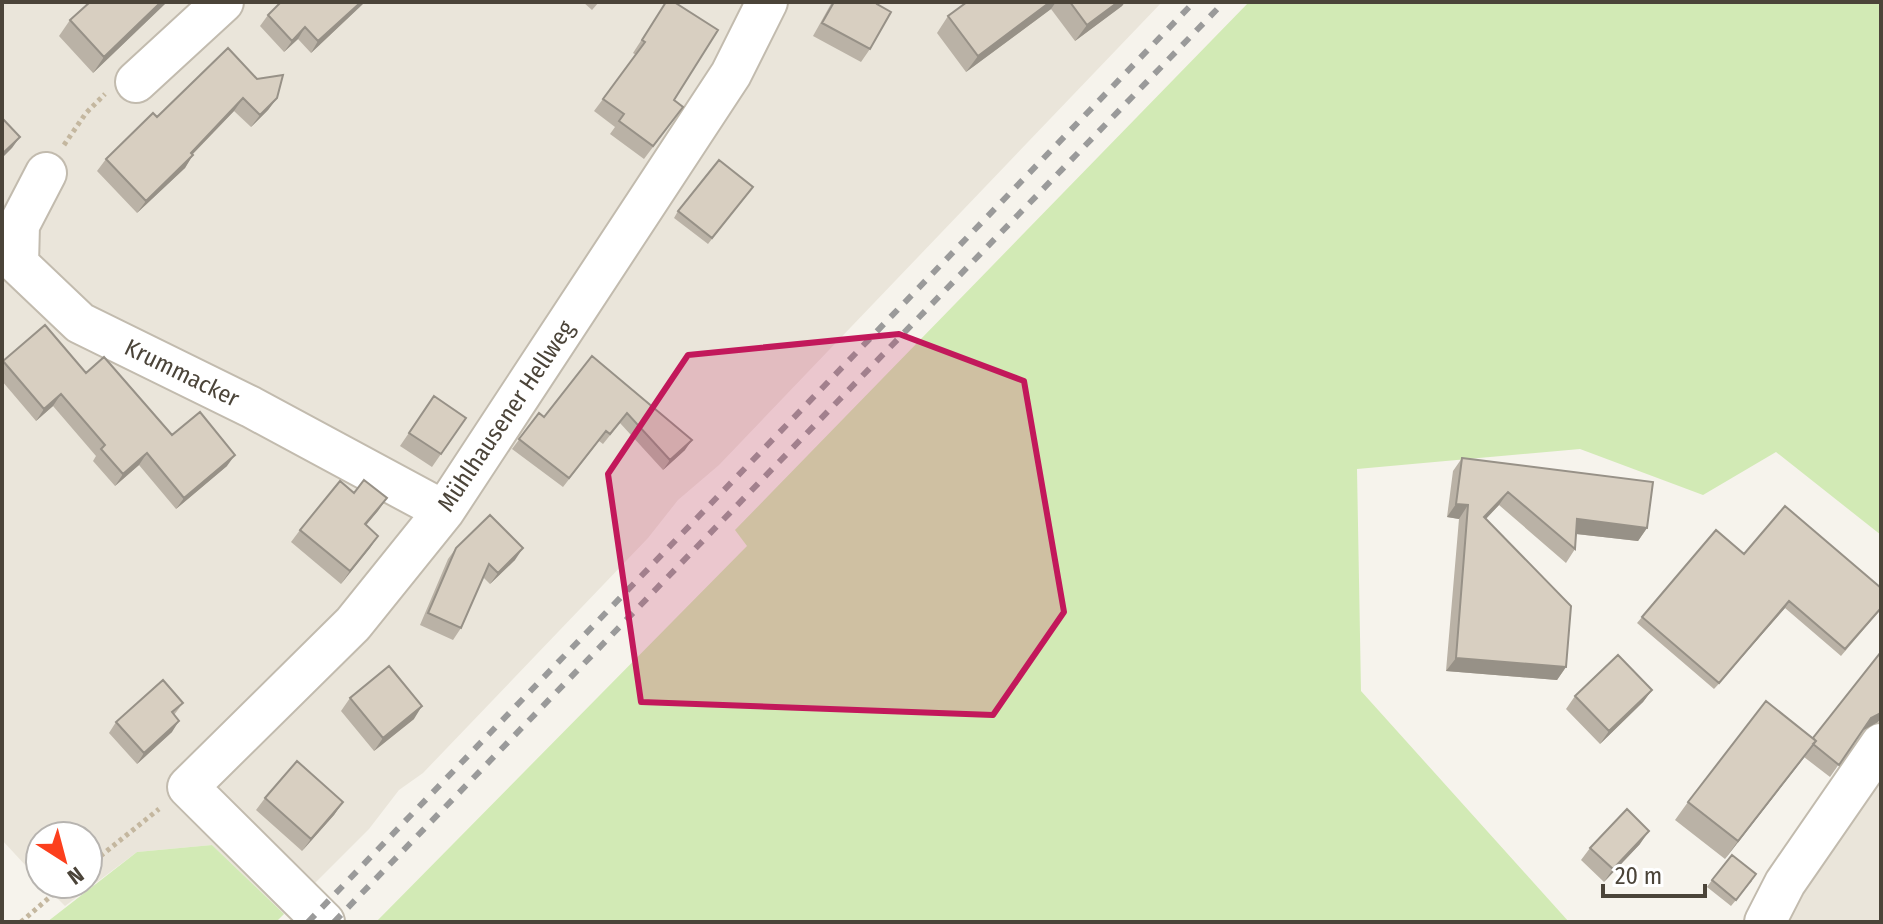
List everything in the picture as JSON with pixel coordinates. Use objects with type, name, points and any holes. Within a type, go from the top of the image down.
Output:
[{"type":"street","points":[[136,82],[223,2]]},
{"type":"street","name":"Mühlhausener Hellweg","points":[[188,787],[353,624],[444,511],[731,74],[765,3]]},
{"type":"street","name":"Krummacker","points":[[46,173],[19,225],[18,264],[80,323],[251,407],[444,511]]},
{"type":"street","points":[[1765,922],[1785,883],[1881,744]]},
{"type":"street","points":[[188,787],[324,922]]},
{"type":"path","points":[[46,173],[100,97],[136,82]]},
{"type":"path","points":[[104,853],[188,787]]},
{"type":"path","points":[[21,922],[46,900]]},
{"type":"highlighted area","points":[[899,334],[1024,381],[1064,612],[993,715],[641,702],[608,474],[688,355]]},
{"type":"shaded area","points":[[2,2],[1162,2],[719,465],[678,500],[648,538],[423,773],[399,790],[369,829],[284,914],[212,845],[137,852],[104,877],[104,820],[24,820],[24,864],[2,840]]},
{"type":"shaded area","points":[[1881,721],[1881,922],[1747,922],[1814,812]]},
{"type":"shaded area","points":[[59,900],[73,900],[65,906]]},
{"type":"green space","points":[[1249,2],[1881,2],[1881,535],[1776,452],[1703,495],[1580,449],[1357,469],[1361,691],[1569,922],[376,922],[747,546],[735,530]]},
{"type":"green space","points":[[212,845],[284,914],[276,922],[47,922],[75,900],[104,900],[104,878],[137,852]]},
{"type":"building","points":[[90,2],[161,2],[104,57],[70,20]]},
{"type":"building","points":[[281,2],[361,2],[318,41],[305,27],[292,41],[268,15]]},
{"type":"building","points":[[666,2],[674,2],[718,30],[674,100],[683,107],[653,146],[619,121],[624,114],[603,99],[645,42],[642,40]]},
{"type":"building","points":[[834,2],[878,2],[891,12],[870,49],[822,23]]},
{"type":"building","points":[[967,2],[1050,2],[978,56],[948,16]]},
{"type":"building","points":[[1070,2],[1118,2],[1087,25]]},
{"type":"building","points":[[228,48],[257,79],[283,75],[277,98],[260,115],[243,98],[191,153],[193,155],[146,201],[106,159],[153,113],[157,117]]},
{"type":"building","points":[[2,118],[20,137],[2,154]]},
{"type":"building","points":[[719,160],[753,187],[712,238],[678,211]]},
{"type":"building","points":[[45,325],[86,373],[104,357],[172,435],[200,412],[235,455],[184,498],[147,453],[123,474],[101,449],[105,445],[61,394],[44,409],[3,361]]},
{"type":"building","points":[[592,356],[692,440],[670,460],[627,413],[610,434],[606,431],[569,478],[519,439],[539,413],[544,417]]},
{"type":"building","points":[[434,396],[466,418],[441,454],[409,433]]},
{"type":"building","points":[[1462,458],[1653,482],[1647,528],[1577,519],[1575,549],[1508,492],[1484,517],[1571,606],[1566,667],[1456,658],[1468,505],[1456,504]]},
{"type":"building","points":[[364,480],[387,498],[365,524],[378,536],[350,571],[300,530],[340,481],[354,493]]},
{"type":"building","points":[[1785,506],[1881,588],[1881,608],[1845,649],[1789,601],[1719,683],[1642,617],[1716,530],[1744,554]]},
{"type":"building","points":[[490,515],[523,548],[498,573],[489,564],[461,628],[428,613],[456,548]]},
{"type":"building","points":[[1881,652],[1881,713],[1871,718],[1839,765],[1813,744],[1816,741],[1813,738]]},
{"type":"building","points":[[1618,655],[1652,690],[1609,731],[1575,696]]},
{"type":"building","points":[[389,666],[422,706],[383,738],[350,698]]},
{"type":"building","points":[[163,680],[183,703],[172,712],[179,721],[144,753],[116,722]]},
{"type":"building","points":[[1766,701],[1816,741],[1738,841],[1688,802]]},
{"type":"building","points":[[297,761],[343,802],[311,839],[265,798]]},
{"type":"building","points":[[1627,809],[1649,831],[1613,869],[1590,848]]},
{"type":"building","points":[[1732,855],[1756,874],[1736,900],[1712,880]]},
{"type":"railway","points":[[308,922],[1194,2]]},
{"type":"railway","points":[[334,922],[1224,2]]}]
